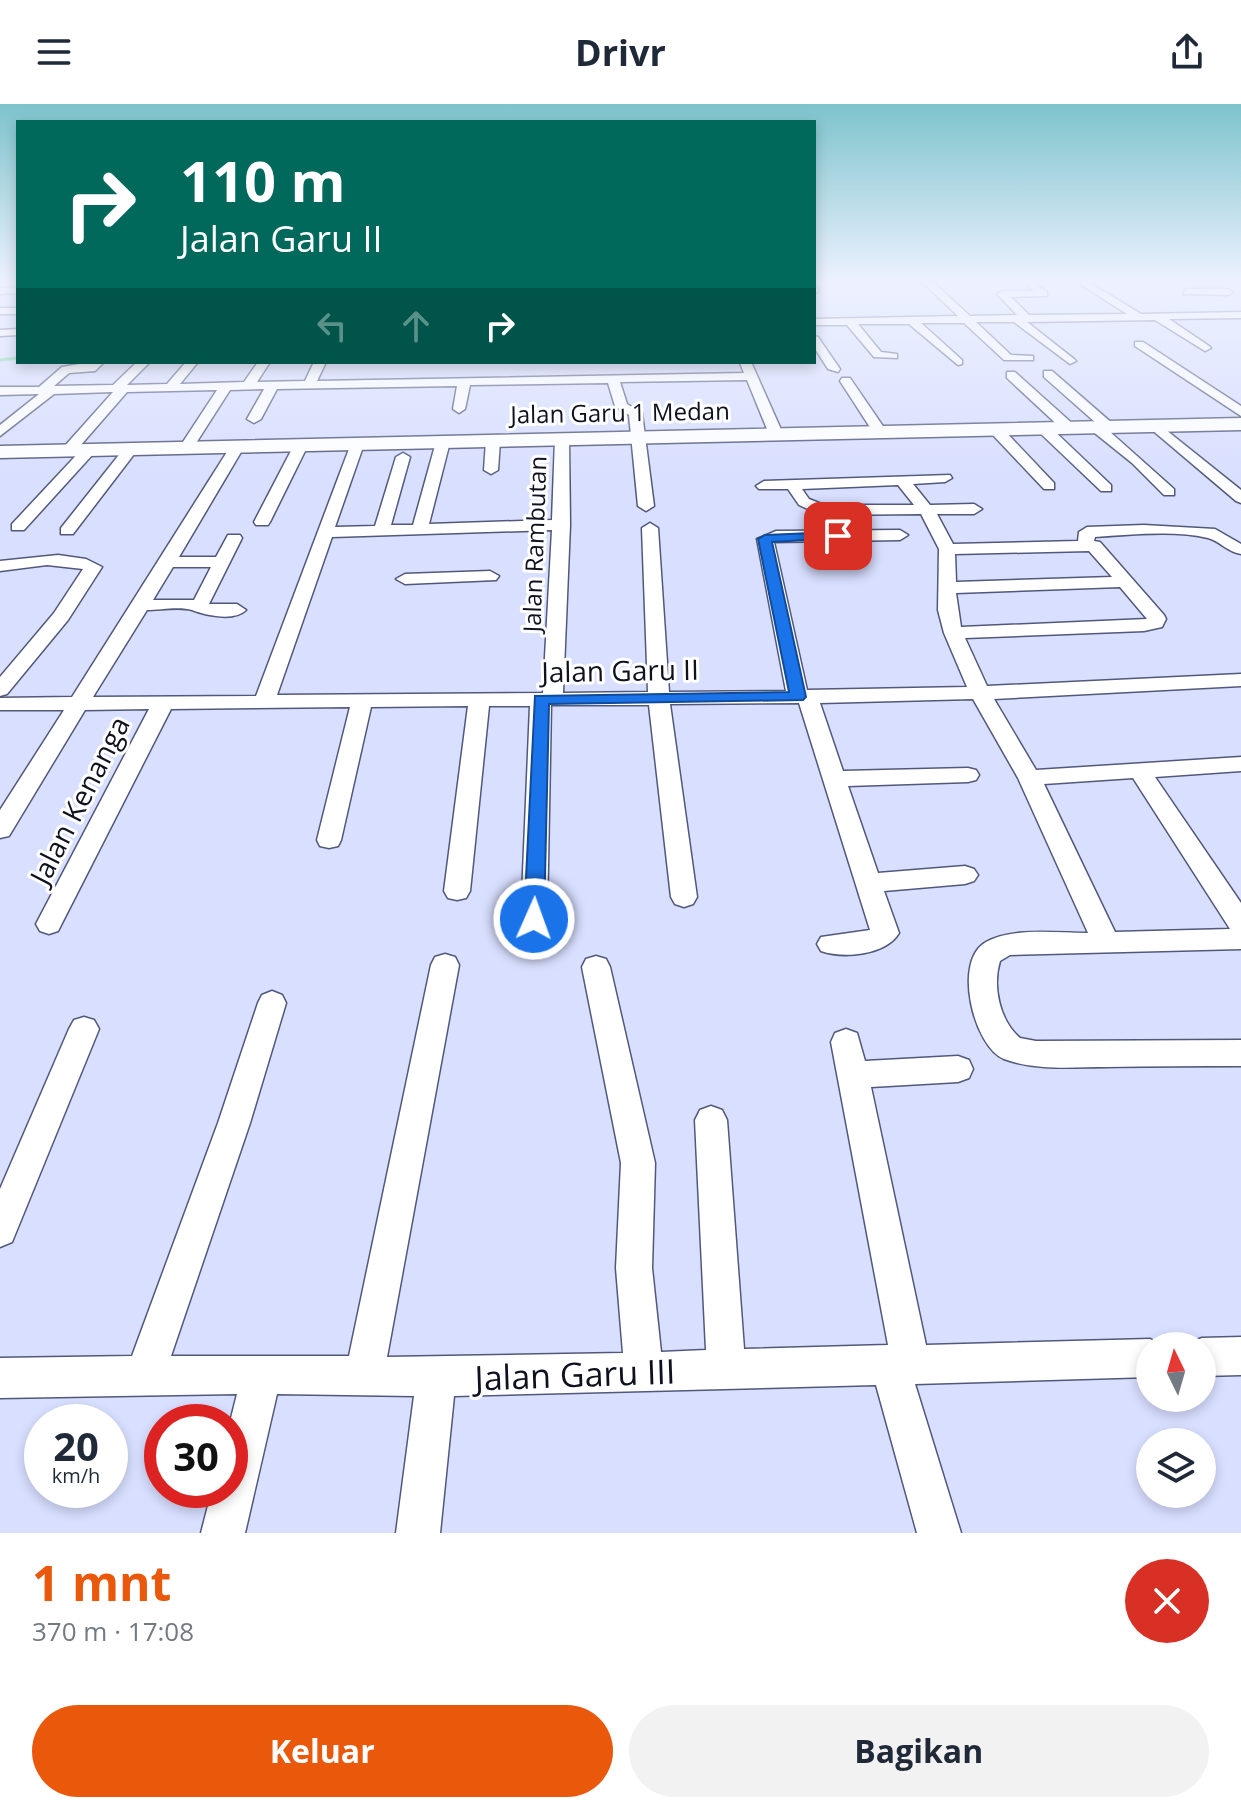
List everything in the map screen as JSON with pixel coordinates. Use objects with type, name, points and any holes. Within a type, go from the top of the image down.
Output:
[{"type":"street","points":[[820,348],[834,369]]},
{"type":"street","points":[[872,348],[878,355],[893,356]]},
{"type":"street","points":[[942,348],[958,362]]},
{"type":"street","points":[[998,348],[1008,358],[1029,358]]},
{"type":"street","points":[[1055,348],[1070,361]]},
{"type":"street","points":[[1145,348],[1241,412]]},
{"type":"street","points":[[0,432],[66,370],[91,368],[96,364]]},
{"type":"street","points":[[68,451],[142,364]]},
{"type":"street","points":[[171,387],[190,364]]},
{"type":"street","points":[[248,386],[263,364]]},
{"type":"street","points":[[309,385],[319,364]]},
{"type":"street","points":[[592,364],[594,380]]},
{"type":"street","points":[[630,364],[634,379]]},
{"type":"street","points":[[747,364],[776,434]]},
{"type":"street","points":[[1048,374],[1169,492]]},
{"type":"street","points":[[1011,375],[1069,428]]},
{"type":"street","points":[[0,391],[396,383],[412,378],[464,382],[752,376]]},
{"type":"street","points":[[613,379],[621,406],[635,413],[646,506]]},
{"type":"street","points":[[846,381],[880,432]]},
{"type":"street","points":[[459,409],[464,382]]},
{"type":"street","points":[[392,397],[396,383]]},
{"type":"street","points":[[254,419],[273,385]]},
{"type":"street","points":[[186,448],[226,386]]},
{"type":"street","name":"Jalan Garu 1 Medan","points":[[0,452],[1241,424]]},
{"type":"street","points":[[1156,426],[1241,498]]},
{"type":"street","points":[[1044,429],[1106,488]]},
{"type":"street","points":[[996,430],[1049,486]]},
{"type":"street","name":"Jalan Rambutan","points":[[534,919],[547,699],[562,525],[562,439]]},
{"type":"street","points":[[491,470],[493,441]]},
{"type":"street","points":[[420,529],[443,442]]},
{"type":"street","points":[[264,702],[357,444]]},
{"type":"street","points":[[262,522],[301,445]]},
{"type":"street","points":[[0,830],[77,703],[171,562],[237,447]]},
{"type":"street","points":[[67,531],[131,449]]},
{"type":"street","points":[[18,527],[89,450]]},
{"type":"street","points":[[382,530],[403,457]]},
{"type":"street","points":[[764,486],[945,478]]},
{"type":"street","points":[[903,481],[928,512],[947,549],[947,610],[953,633],[980,693],[1029,778],[1107,944]]},
{"type":"street","points":[[792,485],[804,502],[821,510],[928,512],[974,509]]},
{"type":"street","points":[[324,532],[562,525]]},
{"type":"street","points":[[650,528],[659,698],[684,897]]},
{"type":"street","points":[[1086,544],[1087,532],[1144,530],[1215,534],[1233,548],[1241,549]]},
{"type":"street","points":[[831,944],[877,940],[884,937],[884,929],[835,779],[802,697],[764,542],[776,536],[900,535]]},
{"type":"street","points":[[200,605],[234,538]]},
{"type":"street","points":[[947,549],[1086,544],[1098,549],[1156,614],[1155,623],[953,633]]},
{"type":"street","points":[[0,566],[60,558],[93,567],[61,616],[0,690]]},
{"type":"street","points":[[171,562],[222,562]]},
{"type":"street","points":[[405,579],[490,576]]},
{"type":"street","points":[[949,588],[1126,582]]},
{"type":"street","points":[[142,605],[200,605]]},
{"type":"street","points":[[200,605],[202,610],[207,611],[237,610]]},
{"type":"street","name":"Jalan Garu II","points":[[0,704],[802,697],[980,693],[1241,680]]},
{"type":"street","points":[[457,891],[479,699]]},
{"type":"street","points":[[329,840],[362,701]]},
{"type":"street","name":"Jalan Kenanga","points":[[49,924],[163,703]]},
{"type":"street","points":[[1029,778],[1241,764]]},
{"type":"street","points":[[1138,769],[1241,924]]},
{"type":"street","points":[[835,779],[968,775]]},
{"type":"street","points":[[867,883],[965,875]]},
{"type":"street","points":[[1241,939],[998,948],[987,957],[983,970],[987,1017],[992,1029],[1009,1048],[1036,1054],[1241,1053]]},
{"type":"street","points":[[364,1377],[445,965]]},
{"type":"street","points":[[596,967],[638,1163],[634,1268],[644,1372]]},
{"type":"street","points":[[145,1375],[234,1123],[272,1003]]},
{"type":"street","points":[[0,1230],[84,1029]]},
{"type":"street","points":[[939,1533],[900,1364],[850,1059],[958,1069]]},
{"type":"street","points":[[711,1120],[726,1370]]},
{"type":"street","points":[[1216,1357],[1241,1356]]},
{"type":"street","name":"Jalan Garu III","points":[[0,1378],[262,1374],[436,1377],[1136,1358]]},
{"type":"street","points":[[223,1533],[262,1374]]},
{"type":"street","points":[[418,1533],[436,1377]]},
{"type":"waterway","points":[[0,360],[16,358]]},
{"type":"route","points":[[534,919],[541,699],[798,697],[764,542],[768,537],[776,536],[838,536]]}]
